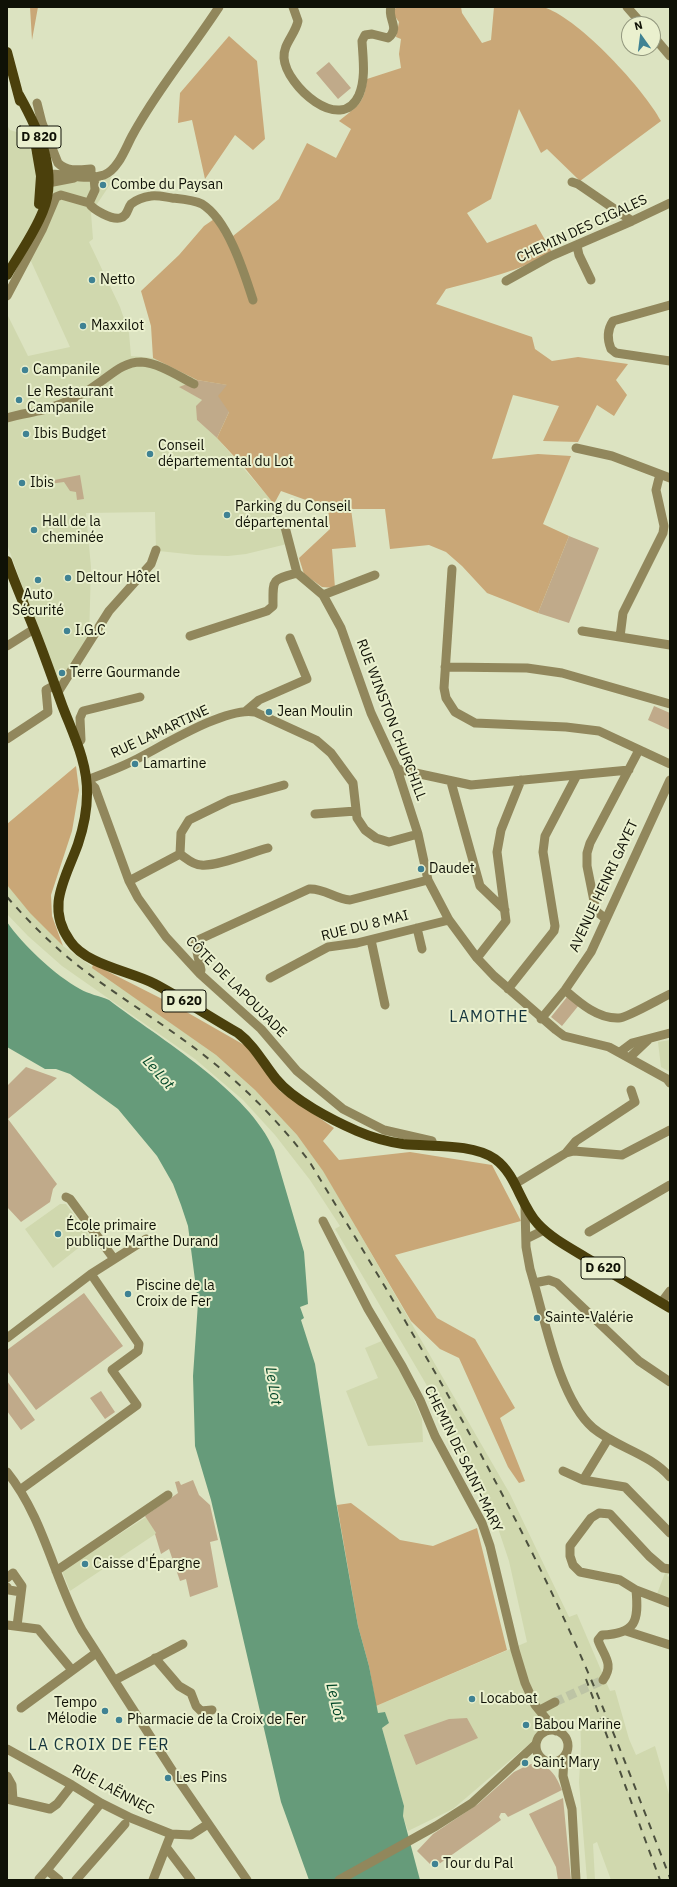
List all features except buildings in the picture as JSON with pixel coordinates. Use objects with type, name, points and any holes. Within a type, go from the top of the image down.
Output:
[{"type":"main road","name":"D 820","points":[[7,52],[19,95],[29,112],[43,145],[46,178],[43,210],[35,228],[7,275]]},
{"type":"main road","name":"D 620","points":[[7,561],[10,581],[34,629],[77,744],[87,780],[86,810],[82,828],[78,844],[62,880],[58,901],[59,916],[62,928],[70,941],[78,950],[90,957],[155,984],[238,1033],[250,1042],[276,1079],[300,1100],[356,1131],[402,1144],[433,1146],[479,1152],[494,1159],[505,1169],[515,1184],[525,1206],[541,1227],[559,1242],[666,1306]]},
{"type":"street","points":[[37,103],[42,123],[58,163],[62,168],[105,175],[113,169],[148,110],[219,7]]},
{"type":"street","points":[[293,7],[298,21],[284,52],[286,67],[292,79],[310,100],[328,109],[340,110],[354,103],[359,96],[364,80],[362,41],[365,35],[372,34],[388,38],[394,31],[394,26],[390,15],[391,7]]},
{"type":"street","points":[[627,7],[635,16]]},
{"type":"street","points":[[661,45],[670,56]]},
{"type":"street","points":[[46,178],[74,178],[92,174]]},
{"type":"street","points":[[89,203],[95,190],[92,174]]},
{"type":"street","points":[[572,182],[578,184],[632,221]]},
{"type":"street","points":[[7,296],[42,230],[56,197],[61,195],[89,203],[92,208],[112,217],[120,218],[126,215],[130,205],[139,199],[152,196],[180,199],[202,204],[216,218],[237,252],[253,300]]},
{"type":"street","name":"CHEMIN DES CIGALES","points":[[506,281],[551,256],[577,246],[670,203]]},
{"type":"street","points":[[577,246],[578,254],[591,280]]},
{"type":"street","points":[[670,305],[614,321],[609,328],[608,334],[611,349],[616,353],[670,361]]},
{"type":"street","points":[[10,416],[43,410],[64,402],[85,393],[121,367],[134,363],[150,363],[194,384]]},
{"type":"street","points":[[576,448],[612,456],[670,478]]},
{"type":"street","points":[[620,637],[623,613],[663,533],[664,526],[656,490],[660,474]]},
{"type":"street","points":[[190,636],[267,612],[273,606],[273,584],[277,578],[297,573],[284,527]]},
{"type":"street","points":[[7,739],[48,712],[46,690],[56,689],[110,611],[151,564],[156,550]]},
{"type":"street","points":[[452,569],[444,688],[446,698],[455,712],[475,723],[566,727],[599,731],[670,764]]},
{"type":"street","name":"RUE WINSTON CHURCHILL","points":[[297,573],[323,595],[341,628],[371,713],[397,769],[418,834],[428,880],[449,920],[477,958],[508,989],[564,1036],[609,1047],[667,1079],[670,1083]]},
{"type":"street","points":[[323,595],[375,575]]},
{"type":"street","points":[[7,646],[34,629]]},
{"type":"street","points":[[582,631],[670,645]]},
{"type":"street","points":[[246,711],[259,700],[307,679],[290,638]]},
{"type":"street","points":[[445,668],[527,668],[562,672],[670,704]]},
{"type":"street","points":[[77,744],[82,740],[80,718],[83,711],[140,697]]},
{"type":"street","points":[[246,711],[255,712],[316,740],[331,753],[353,783],[357,818],[365,830],[376,838],[389,842],[418,834]]},
{"type":"street","name":"RUE LAMARTINE","points":[[87,780],[127,764],[176,738],[211,722],[232,713],[246,711]]},
{"type":"street","points":[[606,919],[596,911],[587,866],[587,853],[590,843],[639,750]]},
{"type":"street","points":[[397,769],[400,768],[451,782],[471,785],[629,770]]},
{"type":"street","points":[[508,989],[554,931],[555,926],[543,852],[546,836],[578,775]]},
{"type":"street","name":"CÔTE DE LAPOUJADE","points":[[87,780],[95,788],[129,881],[138,898],[166,937],[200,974],[261,1029],[297,1071],[343,1109],[384,1130],[432,1141],[433,1146]]},
{"type":"street","points":[[477,958],[506,921],[497,852],[501,830],[521,780]]},
{"type":"street","name":"AVENUE HENRI GAYET","points":[[541,1018],[565,990],[591,952],[670,780]]},
{"type":"street","points":[[451,782],[480,886],[505,910]]},
{"type":"street","points":[[180,854],[181,833],[189,820],[230,800],[284,785]]},
{"type":"street","points":[[315,814],[356,811]]},
{"type":"street","points":[[180,854],[193,863],[202,866],[268,848]]},
{"type":"street","points":[[129,881],[180,854]]},
{"type":"street","points":[[200,974],[201,970],[195,943],[198,940],[309,889],[323,890],[343,900],[350,900],[428,880]]},
{"type":"street","name":"RUE DU 8 MAI","points":[[270,978],[328,947],[371,940],[449,920]]},
{"type":"street","points":[[417,928],[422,949]]},
{"type":"street","points":[[371,940],[385,1005]]},
{"type":"street","points":[[565,990],[580,1003],[597,1013],[620,1018],[670,994]]},
{"type":"street","points":[[620,1052],[632,1043],[670,1033]]},
{"type":"street","points":[[628,1058],[649,1039]]},
{"type":"street","points":[[639,1064],[641,1046]]},
{"type":"street","points":[[566,1153],[576,1140],[635,1102],[631,1090]]},
{"type":"street","points":[[515,1184],[566,1153],[574,1151],[622,1155],[670,1130]]},
{"type":"street","points":[[589,1232],[670,1185]]},
{"type":"street","points":[[66,1197],[70,1199],[114,1259]]},
{"type":"street","points":[[525,1206],[528,1257],[534,1283],[569,1396],[582,1417],[608,1439],[650,1459],[670,1477]]},
{"type":"street","name":"CHEMIN DE SAINT-MARY","points":[[323,1221],[368,1309],[402,1366],[420,1400],[439,1446],[482,1523],[490,1546],[515,1650],[525,1683],[535,1705],[556,1731]]},
{"type":"street","points":[[526,1239],[541,1227]]},
{"type":"street","points":[[7,1338],[91,1274],[146,1239]]},
{"type":"street","points":[[20,1490],[136,1405],[112,1370],[138,1351],[139,1344],[91,1274]]},
{"type":"street","points":[[534,1283],[549,1280],[557,1283],[639,1361],[670,1382]]},
{"type":"street","points":[[666,1306],[670,1291]]},
{"type":"street","points":[[583,1480],[608,1439]]},
{"type":"street","points":[[563,1471],[583,1480],[625,1487],[670,1533]]},
{"type":"street","points":[[7,1472],[20,1490],[36,1520],[73,1613],[96,1653],[208,1824],[247,1880]]},
{"type":"street","points":[[56,1571],[168,1495]]},
{"type":"street","points":[[670,1569],[663,1568],[658,1564],[610,1514],[599,1513],[591,1518],[570,1546],[570,1556],[573,1565],[580,1572],[620,1580],[636,1590],[670,1603]]},
{"type":"street","points":[[7,1578],[13,1573],[22,1586],[17,1626]]},
{"type":"street","points":[[7,1587],[9,1590],[21,1592]]},
{"type":"street","points":[[626,1631],[635,1623],[638,1607],[636,1590]]},
{"type":"street","points":[[7,1625],[38,1629],[72,1670]]},
{"type":"street","points":[[604,1680],[608,1673],[609,1665],[607,1656],[598,1640],[602,1635],[626,1631],[670,1645]]},
{"type":"street","points":[[114,1680],[183,1644]]},
{"type":"street","points":[[21,1708],[96,1653]]},
{"type":"street","points":[[155,1658],[178,1686],[191,1693],[196,1706],[201,1711],[212,1710]]},
{"type":"street","points":[[540,1710],[555,1702]]},
{"type":"street","points":[[339,1880],[472,1803],[536,1744],[538,1739],[545,1732],[548,1720]]},
{"type":"street","points":[[545,1732],[556,1731],[564,1736],[566,1740],[568,1750],[564,1757],[563,1776],[572,1809],[576,1880]]},
{"type":"street","points":[[536,1744],[538,1754],[542,1758]]},
{"type":"street","name":"RUE LAËNNEC","points":[[7,1749],[72,1784],[101,1803],[131,1818],[171,1834],[191,1835],[208,1824]]},
{"type":"street","points":[[552,1762],[564,1757]]},
{"type":"street","points":[[518,1761],[528,1758],[542,1758],[552,1762],[563,1776]]},
{"type":"street","points":[[7,1776],[12,1785],[10,1800],[50,1808],[57,1804],[72,1784]]},
{"type":"street","points":[[39,1879],[101,1803]]},
{"type":"street","points":[[76,1880],[125,1824]]},
{"type":"street","points":[[153,1880],[171,1834]]},
{"type":"street","points":[[166,1847],[191,1880]]},
{"type":"street","points":[[47,1870],[58,1880]]},
{"type":"shaded area","points":[[529,6],[546,8],[560,15],[576,26],[610,57],[653,107],[661,121],[580,181],[547,149],[541,153],[519,109],[491,199],[467,213],[487,243],[536,224],[552,252],[514,270],[446,289],[436,304],[532,337],[535,349],[552,361],[578,357],[628,364],[616,380],[627,395],[614,416],[597,405],[578,442],[543,441],[559,406],[513,395],[492,459],[538,454],[571,456],[543,524],[569,536],[538,613],[487,593],[462,566],[446,552],[429,545],[390,549],[385,509],[351,509],[356,547],[332,549],[335,588],[322,587],[304,574],[299,558],[330,529],[328,508],[281,491],[274,504],[244,467],[217,438],[229,412],[218,396],[227,385],[197,380],[153,358],[151,326],[141,291],[179,255],[204,226],[220,215],[233,236],[279,199],[307,143],[336,158],[351,129],[339,121],[359,104],[366,88],[367,79],[401,68],[399,54],[401,39],[396,37],[399,22],[394,15],[394,10],[397,7],[461,7],[462,13],[482,43],[491,40],[494,7]]},
{"type":"shaded area","points":[[30,7],[38,7],[32,40]]},
{"type":"shaded area","points":[[229,36],[257,61],[265,139],[253,150],[235,135],[205,179],[192,120],[178,123],[180,93]]},
{"type":"shaded area","points":[[329,62],[351,88],[338,99],[316,73]]},
{"type":"shaded area","points":[[7,125],[10,130],[23,134],[46,184],[115,177],[91,213],[93,239],[89,242],[120,307],[129,333],[131,356],[153,358],[197,380],[180,387],[202,400],[197,420],[217,438],[273,502],[283,526],[287,544],[246,554],[228,556],[196,555],[159,551],[156,549],[155,512],[86,513],[91,567],[89,639],[59,688],[7,544],[7,314],[28,356],[70,347],[25,248],[7,272]]},
{"type":"shaded area","points":[[197,380],[228,385],[229,412],[217,438],[197,420],[196,406],[202,400],[179,387]]},
{"type":"shaded area","points":[[80,475],[84,499],[77,500],[76,492],[70,491],[64,482],[49,484],[49,481]]},
{"type":"shaded area","points":[[569,536],[599,548],[569,623],[538,613]]},
{"type":"shaded area","points":[[654,706],[670,713],[670,730],[648,720]]},
{"type":"shaded area","points":[[76,766],[79,790],[72,831],[51,895],[52,916],[63,946],[30,913],[7,885],[7,824]]},
{"type":"shaded area","points":[[7,885],[63,946],[216,1055],[255,1090],[297,1135],[323,1170],[510,1494],[569,1617],[577,1614],[610,1691],[615,1690],[629,1739],[636,1755],[655,1746],[670,1798],[670,1880],[611,1880],[597,1842],[593,1844],[595,1880],[587,1880],[579,1782],[581,1747],[580,1717],[528,1745],[453,1809],[408,1831],[403,1816],[404,1806],[382,1728],[389,1723],[385,1712],[378,1713],[376,1706],[527,1642],[509,1561],[496,1522],[438,1412],[426,1384],[335,1229],[340,1226],[310,1180],[275,1135],[243,1100],[195,1059],[62,966],[28,936],[7,914]]},
{"type":"shaded area","points":[[93,964],[176,1006],[246,1046],[280,1091],[334,1128],[323,1141],[339,1160],[410,1152],[492,1165],[521,1221],[395,1255],[437,1318],[475,1339],[515,1408],[500,1418],[525,1481],[519,1483],[508,1467],[459,1358],[440,1349],[411,1321],[323,1171],[297,1135],[255,1090],[216,1055],[92,968]]},
{"type":"shaded area","points":[[567,997],[579,1005],[562,1026],[551,1017]]},
{"type":"shaded area","points":[[670,1040],[670,1072],[661,1067],[658,1042]]},
{"type":"shaded area","points":[[26,1067],[57,1078],[8,1119],[57,1184],[53,1189],[50,1202],[21,1222],[7,1207],[7,1086]]},
{"type":"shaded area","name":"École primaire publique Marthe Durand","points":[[60,1204],[66,1204],[91,1238],[53,1268],[25,1229]]},
{"type":"shaded area","points":[[84,1293],[123,1346],[36,1410],[7,1371],[7,1350]]},
{"type":"shaded area","points":[[384,1340],[402,1371],[422,1419],[423,1442],[368,1446],[346,1391],[378,1378],[365,1348]]},
{"type":"shaded area","points":[[7,1381],[35,1420],[21,1430],[7,1411]]},
{"type":"shaded area","points":[[101,1391],[115,1412],[105,1419],[90,1398]]},
{"type":"shaded area","points":[[193,1480],[199,1495],[210,1505],[218,1540],[210,1542],[218,1587],[190,1597],[186,1579],[180,1581],[169,1549],[161,1554],[155,1534],[156,1533],[145,1516],[178,1493],[175,1482],[179,1481],[181,1485]]},
{"type":"shaded area","points":[[351,1503],[400,1540],[433,1546],[477,1528],[507,1650],[376,1706],[369,1666],[358,1626],[337,1505]]},
{"type":"shaded area","points":[[146,1517],[157,1533],[70,1591],[62,1571]]},
{"type":"shaded area","points":[[665,1573],[669,1573],[667,1576],[670,1577],[670,1600],[657,1594]]},
{"type":"shaded area","points":[[467,1718],[478,1738],[416,1765],[404,1735],[449,1719]]},
{"type":"shaded area","points":[[535,1763],[541,1764],[552,1772],[558,1780],[562,1790],[508,1817],[505,1813],[501,1813],[499,1817],[501,1820],[439,1864],[435,1860],[430,1864],[417,1851],[433,1834],[478,1804],[514,1772]]},
{"type":"shaded area","points":[[563,1798],[571,1880],[558,1880],[556,1867],[529,1814]]},
{"type":"water","name":"Le Lot","points":[[7,922],[21,940],[50,968],[83,991],[109,1000],[177,1049],[224,1087],[245,1107],[262,1128],[274,1150],[304,1252],[308,1304],[300,1307],[304,1318],[301,1320],[315,1364],[335,1496],[358,1626],[369,1666],[378,1713],[385,1712],[389,1723],[382,1728],[404,1806],[403,1816],[420,1880],[309,1880],[281,1802],[211,1500],[195,1446],[193,1376],[198,1303],[188,1226],[173,1184],[157,1156],[118,1109],[70,1074],[56,1069],[45,1069],[7,1047]]},
{"type":"tunnel","points":[[555,1702],[603,1680]]},
{"type":"railway","points":[[7,897],[61,952],[97,980],[162,1025],[224,1071],[275,1120],[309,1161],[433,1369],[520,1529],[547,1583],[597,1692],[670,1878]]},
{"type":"railway","points":[[586,1679],[660,1880]]},
{"type":"place","name":"Combe du Paysan","points":[[103,185]]},
{"type":"place","name":"Netto","points":[[92,280]]},
{"type":"place","name":"Maxxilot","points":[[83,326]]},
{"type":"place","name":"Campanile","points":[[25,370]]},
{"type":"place","name":"Le Restaurant Campanile","points":[[19,400]]},
{"type":"place","name":"Ibis Budget","points":[[26,434]]},
{"type":"place","name":"Conseil départemental du Lot","points":[[150,454]]},
{"type":"place","name":"Ibis","points":[[22,483]]},
{"type":"place","name":"Parking du Conseil départemental","points":[[227,515]]},
{"type":"place","name":"Hall de la cheminée","points":[[34,530]]},
{"type":"place","name":"Deltour Hôtel","points":[[68,578]]},
{"type":"place","name":"Auto Sécurité","points":[[38,580]]},
{"type":"place","name":"I.G.C","points":[[67,631]]},
{"type":"place","name":"Terre Gourmande","points":[[62,673]]},
{"type":"place","name":"Jean Moulin","points":[[269,712]]},
{"type":"place","name":"Lamartine","points":[[135,764]]},
{"type":"place","name":"Daudet","points":[[421,869]]},
{"type":"place","name":"École primaire publique Marthe Durand","points":[[58,1234]]},
{"type":"place","name":"Piscine de la Croix de Fer","points":[[128,1294]]},
{"type":"place","name":"Sainte-Valérie","points":[[537,1318]]},
{"type":"place","name":"Caisse d'Épargne","points":[[85,1564]]},
{"type":"place","name":"Locaboat","points":[[472,1699]]},
{"type":"place","name":"Tempo Mélodie","points":[[105,1711]]},
{"type":"place","name":"Pharmacie de la Croix de Fer","points":[[119,1720]]},
{"type":"place","name":"Babou Marine","points":[[526,1725]]},
{"type":"place","name":"Saint Mary","points":[[525,1763]]},
{"type":"place","name":"Les Pins","points":[[168,1778]]},
{"type":"place","name":"Tour du Pal","points":[[435,1864]]},
{"type":"district","name":"LAMOTHE","points":[[489,1017]]},
{"type":"district","name":"LA CROIX DE FER","points":[[99,1745]]}]
